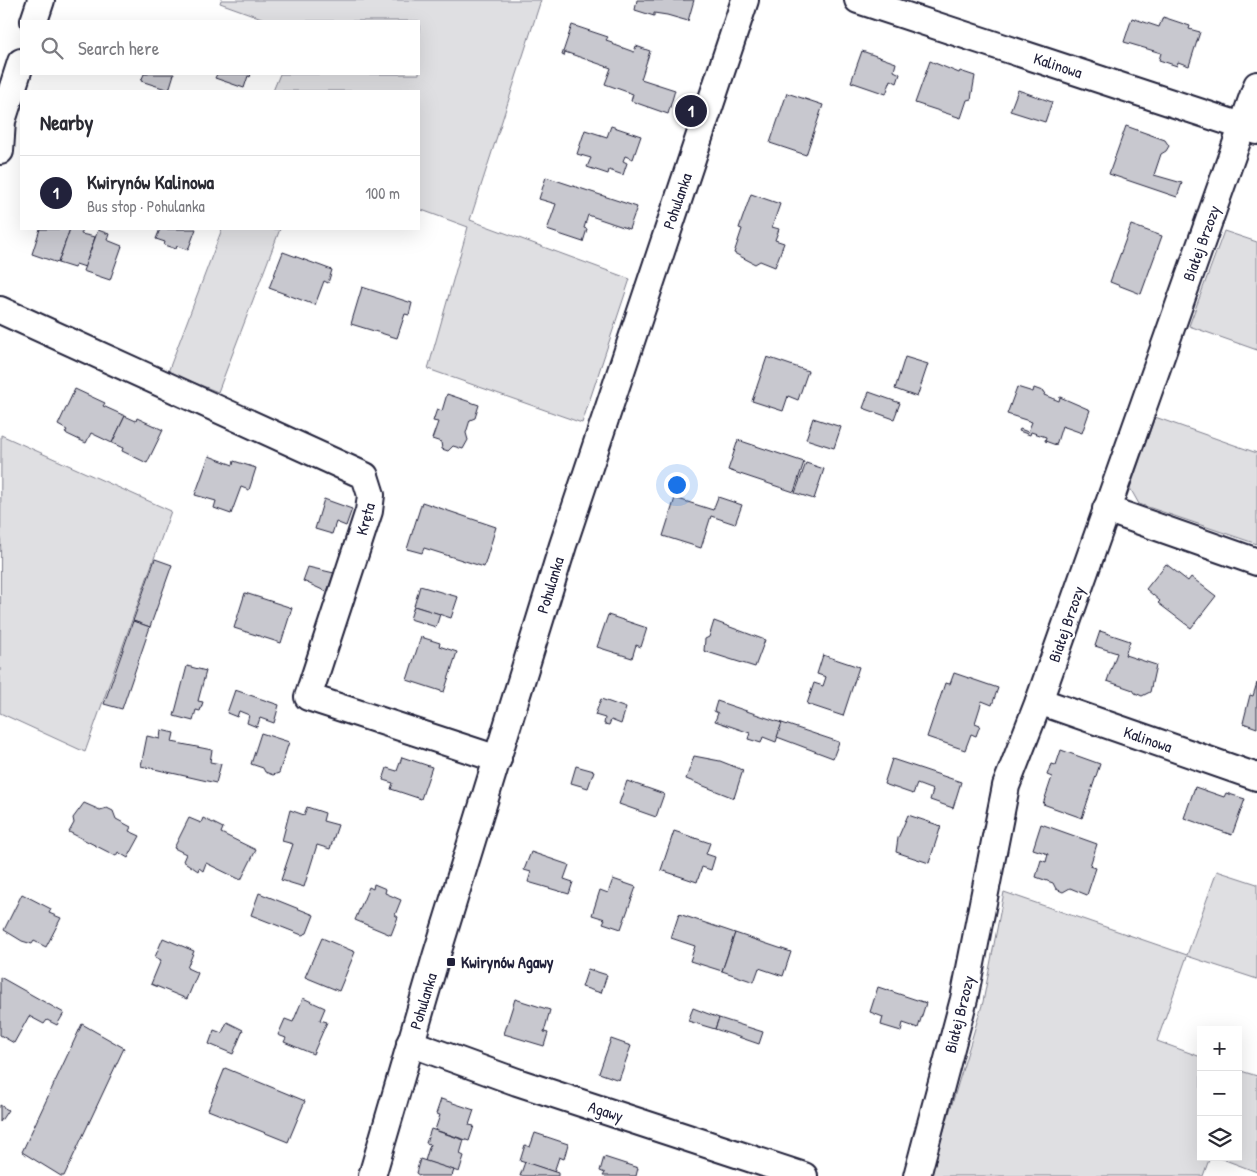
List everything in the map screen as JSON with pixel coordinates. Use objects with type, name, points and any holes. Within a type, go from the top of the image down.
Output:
[{"type":"street","points":[[34,20],[41,0]]},
{"type":"street","name":"Pohulanka","points":[[372,1176],[410,1043],[581,488],[745,0]]},
{"type":"street","name":"Kalinowa","points":[[858,0],[1250,128]]},
{"type":"street","points":[[0,151],[2,121],[20,65]]},
{"type":"street","name":"Białej Brzozy","points":[[917,1176],[964,1000],[1006,786],[1039,701],[1106,508],[1250,128],[1257,85]]},
{"type":"street","name":"Kręta","points":[[0,310],[366,476],[371,495],[368,511],[308,697],[498,759]]},
{"type":"street","points":[[1106,508],[1257,562]]},
{"type":"street","name":"Kalinowa","points":[[1039,701],[1257,777]]},
{"type":"street","name":"Agawy","points":[[410,1043],[517,1082],[804,1176]]},
{"type":"shaded area","points":[[221,0],[541,0],[470,220],[630,279],[582,423],[428,369],[468,227],[420,209],[420,90],[273,90],[280,75],[420,75],[420,20],[267,20],[220,3]]},
{"type":"shaded area","points":[[222,230],[280,230],[218,392],[168,372]]},
{"type":"shaded area","points":[[1224,231],[1257,242],[1257,350],[1189,326]]},
{"type":"shaded area","points":[[1155,417],[1257,453],[1257,544],[1139,504],[1130,488]]},
{"type":"shaded area","points":[[1,435],[171,511],[85,752],[0,713]]},
{"type":"shaded area","points":[[1217,871],[1257,884],[1257,979],[1187,956],[1157,1041],[1197,1056],[1197,1161],[1209,1161],[1203,1176],[930,1176],[983,1002],[1004,892],[1187,955]]},
{"type":"shaded area","points":[[1242,1071],[1257,1076],[1257,1172],[1228,1161],[1242,1161]]},
{"type":"building","points":[[637,0],[694,0],[688,21],[654,13],[654,16],[635,10]]},
{"type":"building","points":[[1163,17],[1190,26],[1189,29],[1200,32],[1189,66],[1178,62],[1177,66],[1159,60],[1161,53],[1124,42],[1132,18],[1159,27]]},
{"type":"building","points":[[572,25],[608,37],[606,40],[612,42],[612,44],[634,52],[636,46],[650,51],[641,79],[675,90],[668,114],[631,101],[633,94],[605,84],[611,68],[565,52],[564,56],[562,55]]},
{"type":"building","points":[[862,51],[896,63],[894,71],[900,74],[897,83],[891,80],[886,94],[851,82]]},
{"type":"building","points":[[930,61],[959,73],[960,71],[975,76],[971,99],[967,100],[961,118],[915,103]]},
{"type":"building","points":[[144,75],[174,75],[169,90],[141,81]]},
{"type":"building","points":[[216,75],[251,75],[250,77],[248,76],[244,88],[215,78]]},
{"type":"building","points":[[1018,90],[1052,102],[1045,122],[1010,111]]},
{"type":"building","points":[[787,93],[823,105],[806,155],[770,143]]},
{"type":"building","points":[[611,126],[641,136],[633,159],[625,156],[623,161],[627,163],[623,175],[609,170],[608,174],[587,167],[591,158],[577,154],[585,130],[607,137]]},
{"type":"building","points":[[1126,126],[1165,140],[1169,146],[1161,154],[1154,175],[1182,183],[1177,197],[1109,174]]},
{"type":"building","points":[[546,177],[637,207],[629,229],[588,215],[584,228],[587,229],[583,242],[547,230],[556,204],[539,199]]},
{"type":"building","points":[[751,194],[780,204],[772,227],[779,229],[775,240],[784,243],[775,267],[760,261],[755,264],[734,253],[742,229],[739,228]]},
{"type":"building","points":[[1131,225],[1162,236],[1141,294],[1110,282]]},
{"type":"building","points":[[40,230],[70,230],[58,263],[32,254]]},
{"type":"building","points":[[70,230],[83,230],[81,234],[95,237],[85,267],[76,264],[74,268],[58,263]]},
{"type":"building","points":[[98,230],[109,234],[107,240],[122,246],[110,280],[83,271]]},
{"type":"building","points":[[160,230],[196,230],[188,250],[177,246],[176,249],[164,245],[165,242],[156,239]]},
{"type":"building","points":[[283,252],[332,270],[328,283],[324,281],[315,305],[269,288]]},
{"type":"building","points":[[362,287],[412,303],[409,315],[405,314],[397,338],[351,324]]},
{"type":"building","points":[[767,357],[808,371],[798,400],[788,396],[783,411],[752,401]]},
{"type":"building","points":[[905,357],[928,364],[917,397],[895,389]]},
{"type":"building","points":[[1017,387],[1033,392],[1034,388],[1045,392],[1044,395],[1059,401],[1060,397],[1090,410],[1082,433],[1062,426],[1056,445],[1045,441],[1046,437],[1031,432],[1030,435],[1019,431],[1020,429],[1028,432],[1032,422],[1007,414]]},
{"type":"building","points":[[75,389],[105,403],[103,406],[125,416],[112,443],[91,433],[86,443],[65,433],[67,430],[58,425]]},
{"type":"building","points":[[869,392],[900,403],[894,419],[863,408]]},
{"type":"building","points":[[447,394],[479,405],[475,418],[470,420],[466,433],[468,440],[463,449],[453,446],[448,451],[442,449],[441,442],[432,439],[438,422],[433,421],[437,409],[442,411]]},
{"type":"building","points":[[125,416],[136,421],[137,418],[163,430],[147,463],[122,451],[123,448],[112,443]]},
{"type":"building","points":[[813,418],[841,427],[834,448],[806,439]]},
{"type":"building","points":[[738,440],[804,462],[794,492],[728,470]]},
{"type":"building","points":[[209,456],[233,465],[234,461],[256,468],[249,490],[241,487],[231,514],[214,508],[216,501],[195,495]]},
{"type":"building","points":[[806,463],[824,469],[814,499],[795,493]]},
{"type":"building","points":[[718,497],[742,505],[735,524],[711,516],[701,548],[663,536],[675,498],[713,510]]},
{"type":"building","points":[[324,499],[352,509],[346,526],[336,522],[332,534],[315,529]]},
{"type":"building","points":[[422,502],[496,527],[484,567],[424,548],[422,553],[407,549]]},
{"type":"building","points":[[155,559],[172,565],[150,627],[133,621]]},
{"type":"building","points":[[1166,564],[1188,581],[1191,577],[1216,596],[1191,628],[1158,603],[1160,601],[1146,589]]},
{"type":"building","points":[[308,567],[334,573],[327,592],[303,581]]},
{"type":"building","points":[[420,586],[458,597],[451,618],[414,606]]},
{"type":"building","points":[[245,593],[292,608],[281,643],[234,628]]},
{"type":"building","points":[[414,606],[440,614],[436,627],[410,619]]},
{"type":"building","points":[[608,615],[647,628],[641,647],[636,645],[632,658],[597,647]]},
{"type":"building","points":[[133,621],[150,627],[122,709],[104,704]]},
{"type":"building","points":[[714,621],[765,640],[755,667],[704,651],[705,639],[709,637]]},
{"type":"building","points":[[1100,631],[1130,641],[1125,655],[1156,665],[1150,692],[1142,696],[1133,690],[1107,681],[1117,653],[1095,646]]},
{"type":"building","points":[[421,637],[440,643],[439,646],[457,652],[444,692],[407,680]]},
{"type":"building","points":[[823,655],[859,667],[843,716],[807,704],[814,683],[823,686],[826,677],[817,674]]},
{"type":"building","points":[[187,666],[206,671],[198,701],[203,702],[200,711],[196,710],[193,721],[174,716]]},
{"type":"building","points":[[954,673],[998,688],[992,705],[982,701],[975,723],[980,725],[976,736],[971,734],[965,750],[927,737],[945,683],[950,684]]},
{"type":"building","points":[[1257,683],[1257,728],[1243,723],[1250,695],[1253,696]]},
{"type":"building","points":[[235,690],[279,705],[274,723],[260,718],[257,727],[247,723],[249,715],[239,711],[237,717],[227,713]]},
{"type":"building","points":[[601,699],[626,708],[621,724],[611,720],[609,725],[604,724],[605,718],[595,715]]},
{"type":"building","points":[[717,701],[782,723],[776,742],[763,737],[761,743],[748,739],[750,733],[715,721],[718,713],[714,711]]},
{"type":"building","points":[[782,723],[839,742],[833,758],[777,737]]},
{"type":"building","points":[[161,730],[174,733],[172,742],[212,750],[210,762],[221,764],[216,783],[141,766],[147,736],[160,739]]},
{"type":"building","points":[[261,733],[289,742],[279,773],[273,775],[265,772],[263,768],[251,764]]},
{"type":"building","points":[[1061,750],[1100,764],[1082,818],[1043,804],[1052,777],[1047,775],[1051,764],[1056,765]]},
{"type":"building","points":[[694,756],[720,761],[743,770],[734,798],[686,779]]},
{"type":"building","points":[[402,757],[432,767],[421,799],[391,789],[393,783],[383,780],[387,768],[397,771]]},
{"type":"building","points":[[892,759],[961,782],[953,808],[930,800],[933,790],[917,784],[913,794],[884,784]]},
{"type":"building","points":[[576,766],[594,771],[588,788],[571,783]]},
{"type":"building","points":[[627,781],[664,794],[656,817],[619,804]]},
{"type":"building","points":[[1195,787],[1224,797],[1226,793],[1245,799],[1232,835],[1184,818]]},
{"type":"building","points":[[84,803],[100,810],[107,808],[113,811],[116,819],[131,827],[129,831],[140,836],[128,858],[118,852],[116,856],[69,832],[74,823],[73,818]]},
{"type":"building","points":[[307,807],[325,813],[323,821],[338,825],[330,849],[317,845],[304,887],[281,880],[293,844],[282,841],[290,810],[304,815]]},
{"type":"building","points":[[908,815],[941,826],[929,863],[896,852],[898,838]]},
{"type":"building","points":[[189,818],[201,823],[203,818],[223,828],[221,833],[256,850],[241,880],[206,863],[203,871],[199,868],[198,871],[183,861],[186,854],[174,848]]},
{"type":"building","points":[[1041,824],[1097,844],[1090,866],[1096,868],[1087,895],[1070,888],[1063,892],[1056,889],[1053,883],[1036,877],[1041,860],[1046,862],[1048,854],[1033,849]]},
{"type":"building","points":[[674,831],[710,843],[706,854],[715,857],[711,870],[702,867],[697,882],[661,870]]},
{"type":"building","points":[[531,852],[569,865],[564,879],[573,882],[569,894],[528,882],[531,872],[524,870]]},
{"type":"building","points":[[613,879],[636,887],[621,929],[603,923],[605,919],[592,915],[600,890],[608,893]]},
{"type":"building","points":[[374,884],[386,889],[385,893],[401,900],[395,915],[398,917],[391,935],[355,920],[369,887],[373,889]]},
{"type":"building","points":[[259,893],[314,915],[307,933],[302,935],[251,915]]},
{"type":"building","points":[[22,894],[51,909],[49,913],[61,918],[46,947],[34,941],[32,944],[22,941],[4,930]]},
{"type":"building","points":[[679,914],[735,933],[722,971],[690,961],[695,946],[671,938]]},
{"type":"building","points":[[735,933],[791,952],[783,976],[759,968],[754,982],[722,971]]},
{"type":"building","points":[[163,938],[194,951],[187,968],[198,973],[187,999],[151,984],[161,960],[155,957]]},
{"type":"building","points":[[322,938],[355,952],[339,991],[305,977]]},
{"type":"building","points":[[588,969],[607,975],[601,993],[582,987]]},
{"type":"building","points":[[0,977],[64,1013],[57,1025],[47,1020],[44,1024],[29,1016],[14,1043],[0,1035]]},
{"type":"building","points":[[878,987],[926,1003],[918,1028],[903,1023],[901,1031],[881,1025],[883,1017],[870,1012]]},
{"type":"building","points":[[303,998],[325,1008],[320,1020],[327,1022],[313,1054],[284,1042],[286,1038],[278,1035],[285,1019],[293,1022]]},
{"type":"building","points":[[515,999],[550,1010],[544,1032],[548,1033],[544,1046],[504,1034]]},
{"type":"building","points":[[693,1008],[719,1018],[715,1029],[688,1021]]},
{"type":"building","points":[[719,1018],[763,1032],[759,1044],[715,1029]]},
{"type":"building","points":[[227,1022],[243,1030],[233,1054],[209,1044],[214,1030],[222,1033]]},
{"type":"building","points":[[82,1024],[124,1048],[64,1176],[61,1176],[22,1152]]},
{"type":"building","points":[[611,1039],[631,1046],[619,1080],[599,1073]]},
{"type":"building","points":[[225,1068],[305,1101],[288,1142],[208,1110]]},
{"type":"building","points":[[441,1099],[474,1110],[469,1125],[474,1126],[469,1141],[435,1130],[440,1115],[436,1114]]},
{"type":"building","points":[[0,1105],[8,1110],[0,1122]]},
{"type":"building","points":[[431,1129],[464,1140],[460,1154],[464,1156],[459,1172],[425,1161],[430,1144],[426,1143]]},
{"type":"building","points":[[535,1133],[568,1144],[564,1159],[559,1157],[554,1172],[520,1161],[525,1145],[530,1147]]},
{"type":"building","points":[[604,1157],[638,1168],[636,1176],[603,1176],[605,1173],[600,1171]]},
{"type":"building","points":[[420,1159],[454,1170],[452,1176],[420,1176],[416,1173]]},
{"type":"building","points":[[525,1162],[558,1173],[558,1176],[520,1176]]},
{"type":"place","name":"Kwirynów Kalinowa","points":[[691,111]]},
{"type":"place","name":"Kwirynów Agawy","points":[[451,962]]}]
